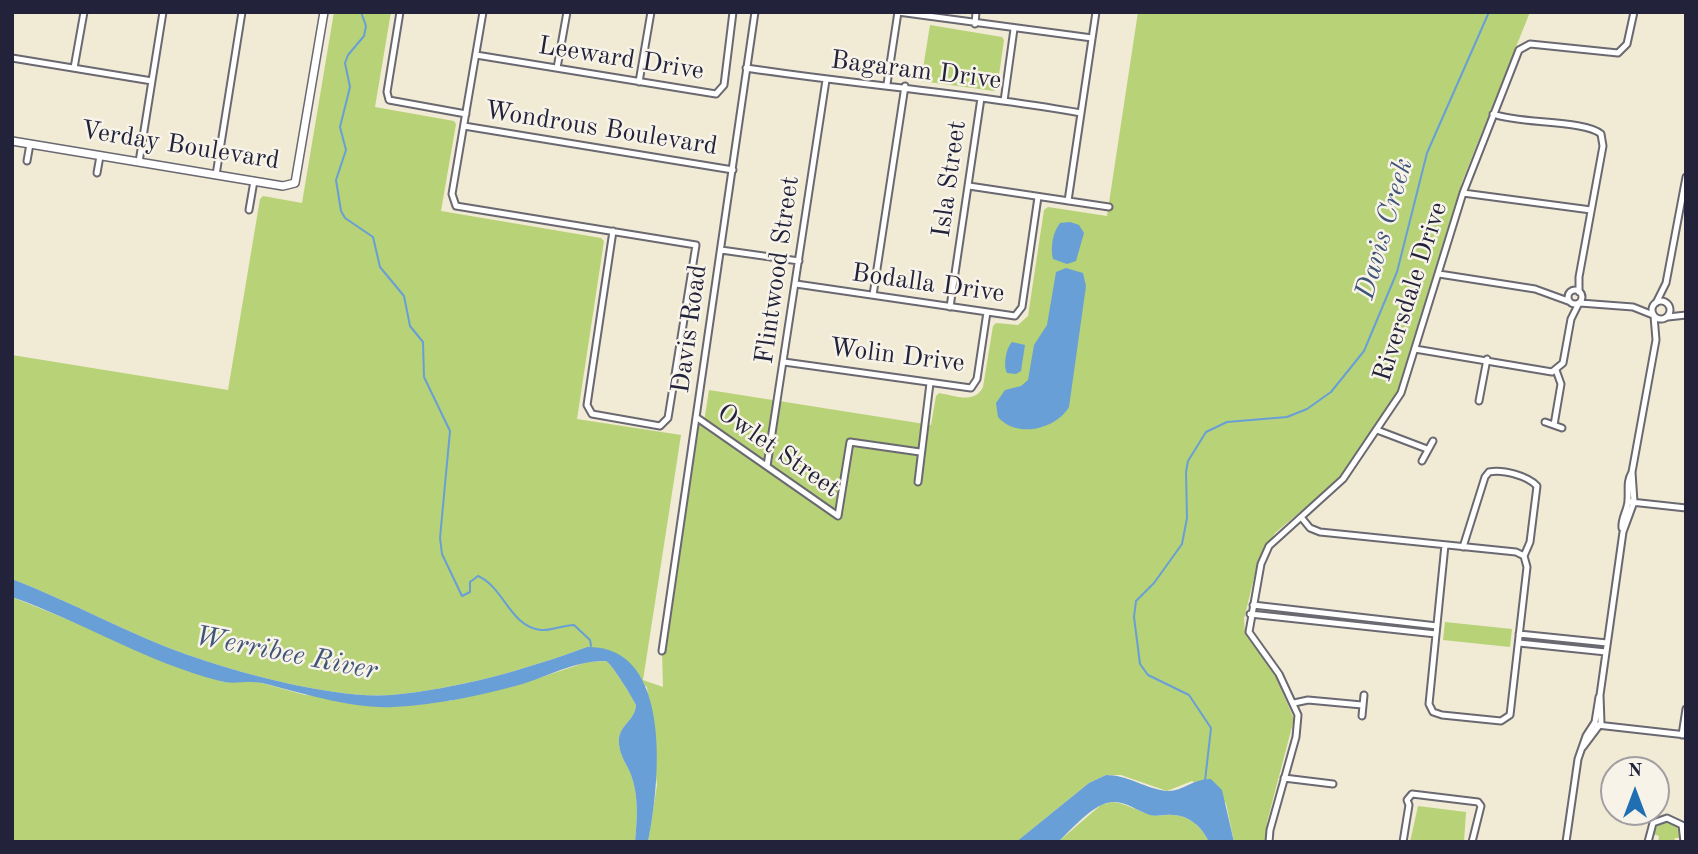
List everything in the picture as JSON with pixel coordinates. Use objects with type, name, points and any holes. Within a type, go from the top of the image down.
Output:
[{"type":"street","points":[[74,68],[84,12]]},
{"type":"street","points":[[139,162],[163,12]]},
{"type":"street","points":[[216,174],[242,12]]},
{"type":"street","name":"Verday Boulevard","points":[[12,141],[283,186],[295,183],[324,12]]},
{"type":"street","points":[[400,12],[388,100],[466,114]]},
{"type":"street","points":[[483,12],[452,194],[456,206],[696,245],[668,418],[660,426],[592,414],[587,405],[613,232]]},
{"type":"street","points":[[557,68],[567,12]]},
{"type":"street","points":[[639,82],[650,12]]},
{"type":"street","name":"Leeward Drive","points":[[476,55],[716,94],[721,91],[733,12]]},
{"type":"street","name":"Davis Road","points":[[662,651],[755,12]]},
{"type":"street","points":[[887,84],[898,12],[1092,38]]},
{"type":"street","points":[[975,24],[976,12]]},
{"type":"street","points":[[1068,201],[1096,12]]},
{"type":"street","name":"Riversdale Drive","points":[[1250,614],[1265,552],[1279,534],[1343,479],[1399,398],[1463,193],[1523,46],[1618,53],[1627,44],[1634,12]]},
{"type":"street","points":[[1004,101],[1014,29]]},
{"type":"street","points":[[12,58],[152,81]]},
{"type":"street","name":"Bagaram Drive","points":[[746,68],[826,80],[905,86],[1081,113]]},
{"type":"street","name":"Flintwood Street","points":[[767,466],[826,80]]},
{"type":"street","points":[[873,295],[905,86]]},
{"type":"street","name":"Isla Street","points":[[950,307],[982,97]]},
{"type":"street","points":[[1415,348],[1546,371],[1556,370],[1563,363],[1571,319],[1581,293],[1579,277],[1603,146],[1599,132],[1505,119],[1493,114]]},
{"type":"street","name":"Wondrous Boulevard","points":[[464,126],[733,170]]},
{"type":"street","points":[[27,161],[30,144]]},
{"type":"street","points":[[97,173],[100,156]]},
{"type":"street","points":[[1656,340],[1655,304],[1666,283],[1686,177]]},
{"type":"street","points":[[249,209],[254,181]]},
{"type":"street","points":[[969,186],[1109,208]]},
{"type":"street","points":[[1463,193],[1591,210]]},
{"type":"street","name":"Bodalla Drive","points":[[796,284],[1013,316],[1021,310],[1038,197]]},
{"type":"street","points":[[721,250],[799,261]]},
{"type":"street","points":[[1439,274],[1551,292],[1581,293],[1600,302]]},
{"type":"street","points":[[1571,319],[1569,301],[1579,277]]},
{"type":"street","points":[[1566,842],[1577,764],[1583,747],[1597,725],[1623,532],[1622,517],[1631,502],[1627,485],[1632,472],[1656,340],[1669,306],[1666,283]]},
{"type":"street","points":[[1551,292],[1569,301],[1633,307],[1666,318],[1686,314]]},
{"type":"street","points":[[1633,307],[1662,302],[1686,314]]},
{"type":"street","name":"Wolin Drive","points":[[784,362],[964,388],[974,387],[987,312]]},
{"type":"street","points":[[1479,401],[1487,359]]},
{"type":"street","points":[[1554,425],[1561,384],[1556,370]]},
{"type":"street","points":[[918,482],[930,383]]},
{"type":"street","name":"Owlet Street","points":[[696,417],[838,516],[850,442],[920,452]]},
{"type":"street","points":[[1545,422],[1562,428]]},
{"type":"street","points":[[1377,430],[1427,449]]},
{"type":"street","points":[[1422,461],[1433,442]]},
{"type":"street","points":[[1445,545],[1429,707],[1436,714],[1498,721],[1509,717],[1527,567],[1524,556],[1530,542],[1537,486],[1531,480],[1491,471],[1485,477],[1463,547]]},
{"type":"street","points":[[1631,502],[1686,508]]},
{"type":"street","points":[[1301,517],[1310,528],[1320,532],[1516,552],[1524,556]]},
{"type":"street","points":[[1253,606],[1437,625]]},
{"type":"street","points":[[1311,620],[1312,612]]},
{"type":"street","points":[[1269,842],[1298,726],[1294,702],[1273,664],[1250,635],[1250,614],[1436,634]]},
{"type":"street","points":[[1384,628],[1385,620]]},
{"type":"street","points":[[1520,634],[1607,643]]},
{"type":"street","points":[[1519,643],[1606,652]]},
{"type":"street","points":[[1362,716],[1364,695]]},
{"type":"street","points":[[1294,702],[1308,700],[1362,705]]},
{"type":"street","points":[[1597,725],[1684,735],[1686,709]]},
{"type":"street","points":[[1284,778],[1333,783]]},
{"type":"street","points":[[1403,842],[1409,805],[1406,800],[1412,794],[1478,802],[1481,806],[1472,842]]},
{"type":"street","points":[[1648,842],[1653,823],[1667,818],[1682,825],[1684,842]]},
{"type":"green space","points":[[334,12],[391,12],[375,107],[454,121],[456,124],[441,211],[601,238],[604,241],[577,419],[681,435],[643,680],[663,687],[662,651],[696,417],[704,422],[709,390],[931,425],[936,396],[939,393],[964,398],[975,396],[983,387],[993,326],[996,323],[1018,325],[1028,316],[1044,210],[1048,207],[1107,216],[1138,12],[1530,12],[1462,182],[1396,395],[1346,470],[1275,533],[1258,561],[1244,619],[1245,634],[1275,675],[1294,719],[1267,822],[1265,842],[1234,842],[1226,803],[1192,781],[1167,791],[1121,775],[1106,775],[1089,783],[1016,842],[648,842],[657,785],[647,687],[587,647],[515,671],[441,688],[391,695],[343,693],[289,684],[188,655],[12,579],[12,355],[228,390],[260,199],[263,196],[302,203]]},
{"type":"green space","points":[[930,25],[1002,37],[1004,40],[997,89],[994,91],[921,81]]},
{"type":"green space","points":[[12,597],[223,682],[258,682],[305,695],[449,701],[518,685],[587,662],[606,661],[636,705],[633,716],[619,738],[622,757],[635,791],[635,842],[12,842]]},
{"type":"green space","points":[[1445,622],[1512,629],[1510,647],[1443,640]]},
{"type":"green space","points":[[1112,802],[1151,815],[1177,815],[1188,819],[1202,831],[1209,842],[1058,842],[1101,805]]},
{"type":"green space","points":[[1418,806],[1466,812],[1464,842],[1410,842]]},
{"type":"green space","points":[[1670,824],[1677,826],[1680,838],[1675,838],[1674,842],[1658,842],[1659,836],[1653,834],[1655,828],[1670,826]]},
{"type":"water","points":[[1060,223],[1079,225],[1084,233],[1076,261],[1067,264],[1053,259],[1052,245]]},
{"type":"water","points":[[1066,268],[1083,273],[1086,286],[1069,407],[1063,415],[1046,426],[1015,428],[998,417],[996,403],[1005,390],[1021,386],[1028,380],[1034,345],[1047,325],[1056,272]]},
{"type":"water","points":[[1012,342],[1025,345],[1021,371],[1016,374],[1007,373],[1005,366]]},
{"type":"water","points":[[12,579],[188,655],[289,684],[343,693],[391,695],[416,692],[491,677],[587,647],[615,652],[635,668],[648,693],[655,722],[656,787],[648,842],[635,842],[635,791],[619,744],[621,732],[633,716],[636,705],[606,661],[584,663],[519,685],[457,699],[393,707],[361,706],[262,683],[225,682],[193,673],[12,597]]},
{"type":"water","points":[[1106,775],[1122,777],[1167,791],[1211,779],[1222,790],[1234,842],[1209,842],[1199,827],[1184,817],[1150,815],[1128,805],[1110,802],[1092,811],[1058,842],[1016,842],[1089,783]]},
{"type":"waterway","points":[[361,12],[366,26],[364,36],[348,55],[345,63],[350,87],[340,127],[346,150],[336,180],[341,211],[345,218],[373,237],[380,267],[404,296],[410,326],[423,342],[424,377],[450,431],[440,538],[442,554],[462,596],[470,592],[470,582],[478,576],[487,581],[514,614],[530,627],[545,630],[574,625],[590,640],[591,646]]},
{"type":"waterway","name":"Davis Creek","points":[[1205,781],[1211,728],[1189,695],[1148,675],[1140,664],[1134,617],[1136,601],[1154,583],[1182,544],[1187,518],[1188,461],[1206,432],[1227,422],[1287,417],[1307,409],[1331,392],[1364,351],[1397,272],[1427,153],[1489,12]]},
{"type":"water label","name":"Werribee River","points":[[286,654]]}]
